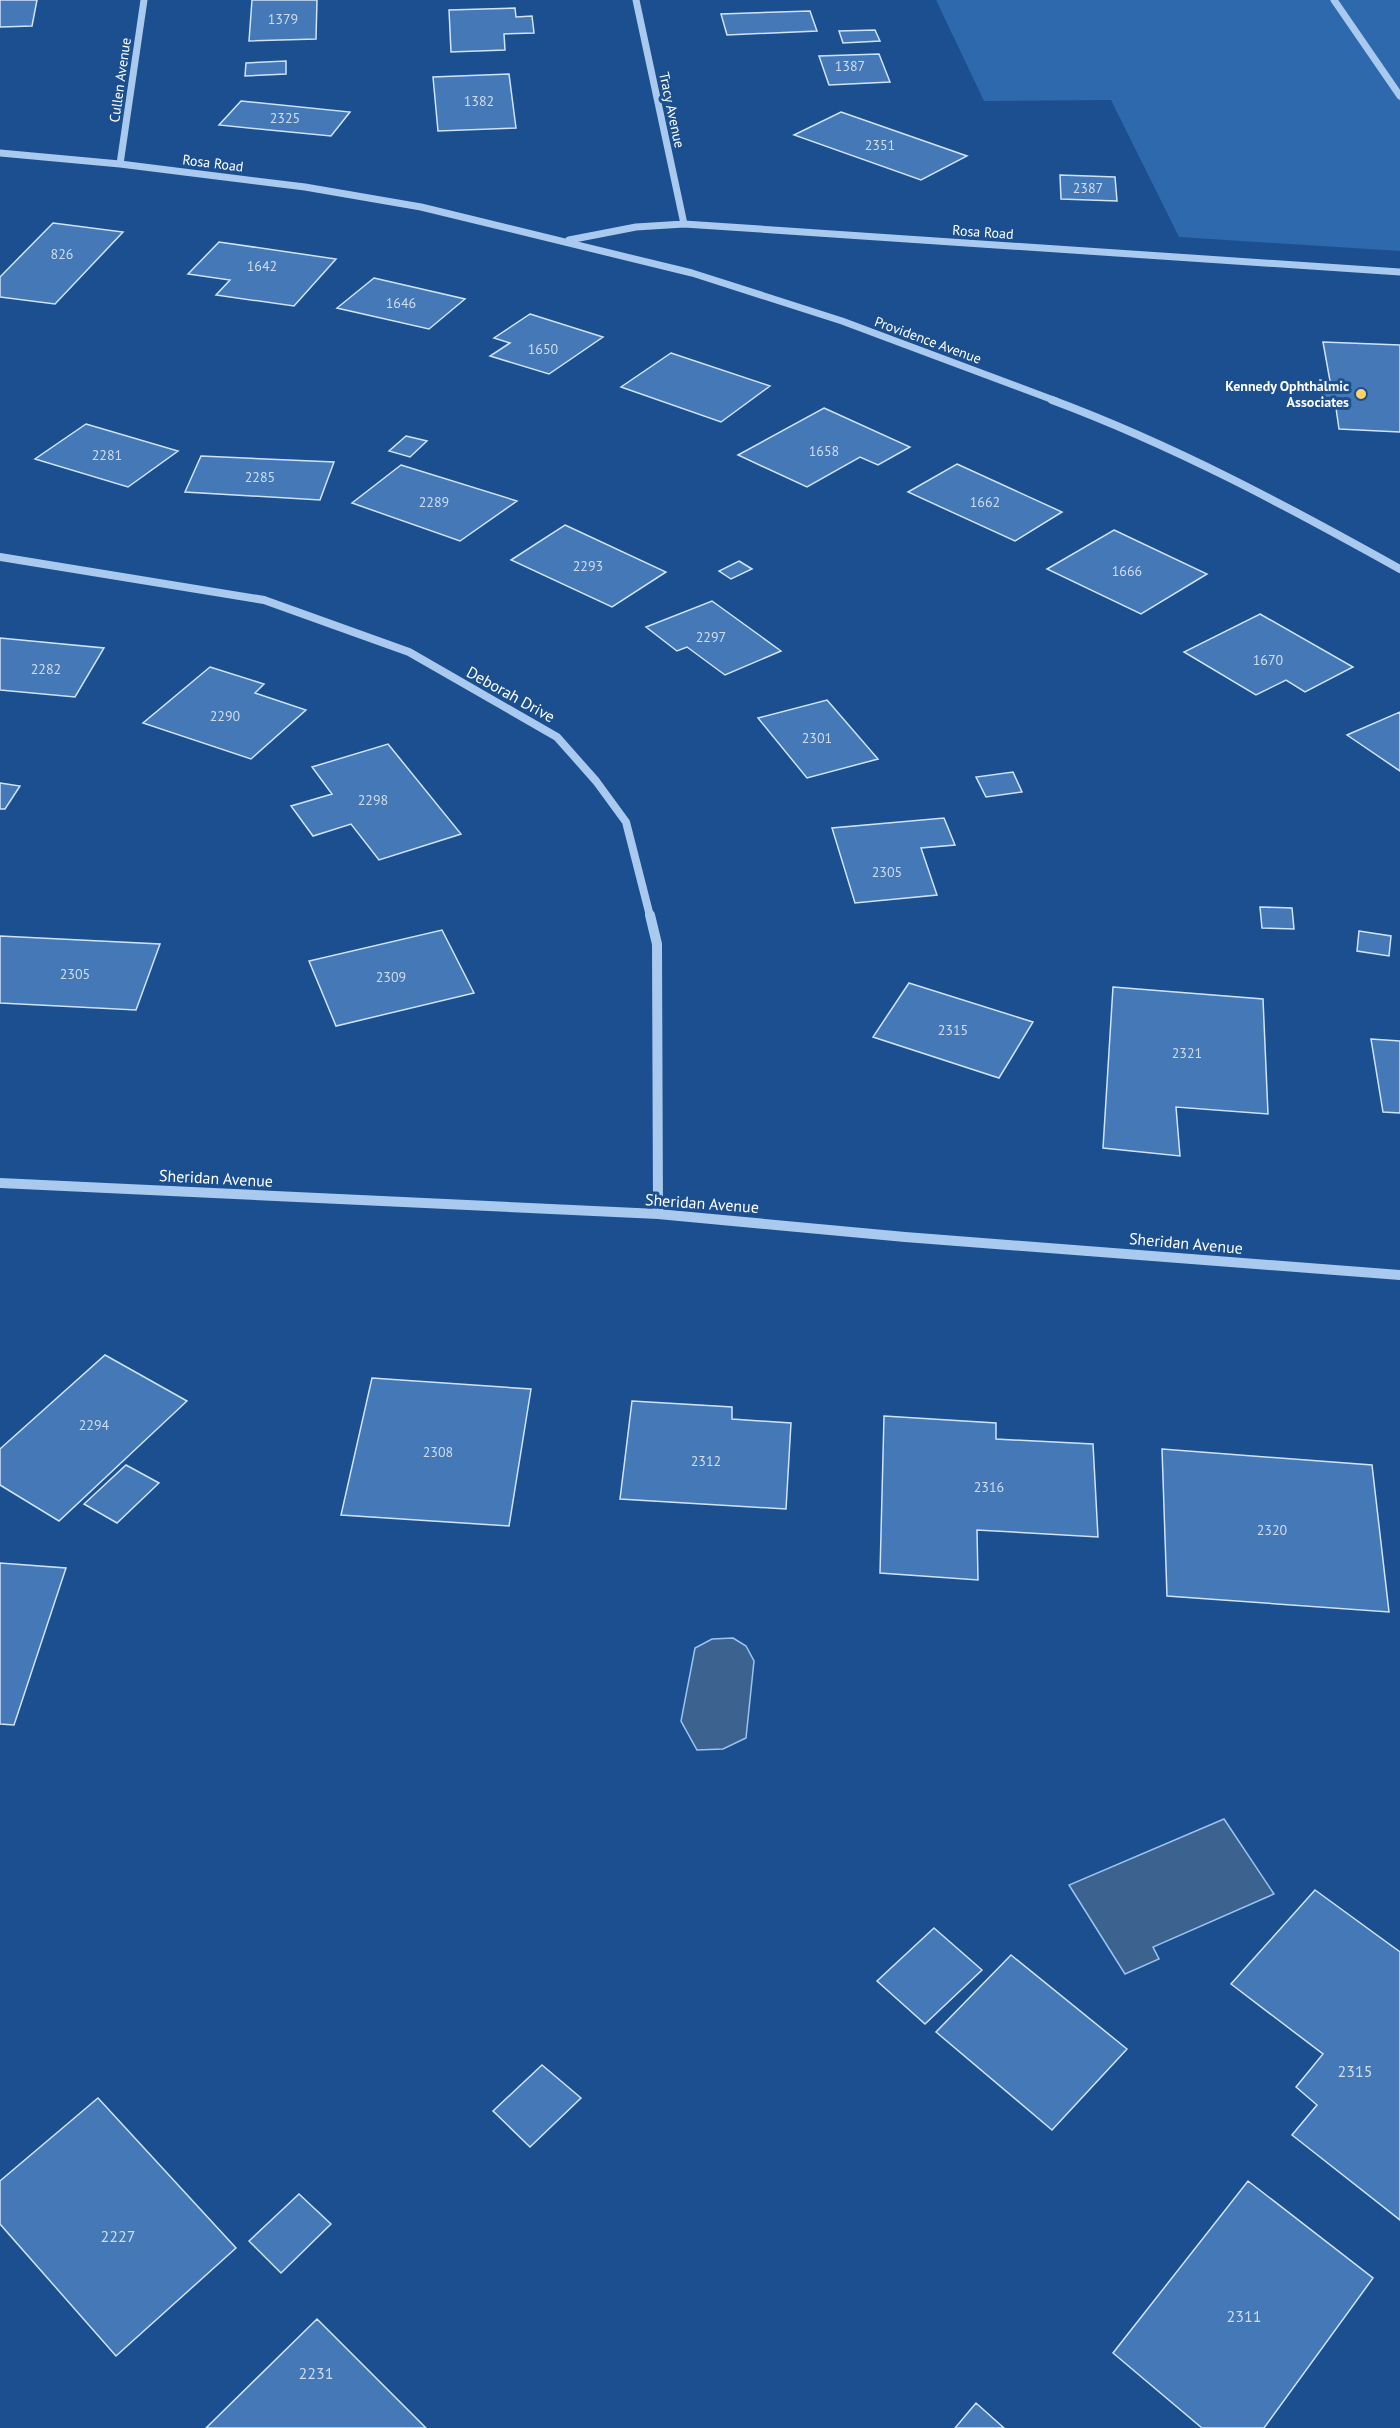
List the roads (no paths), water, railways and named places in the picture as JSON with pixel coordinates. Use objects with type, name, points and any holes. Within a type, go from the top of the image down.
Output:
[{"type":"street","name":"Cullen Avenue","points":[[120,164],[144,0]]},
{"type":"street","name":"Tracy Avenue","points":[[636,0],[684,224]]},
{"type":"street","points":[[1334,0],[1400,96]]},
{"type":"street","name":"Rosa Road","points":[[0,153],[120,164],[305,187],[421,207]]},
{"type":"street","name":"Providence Avenue","points":[[421,207],[692,273],[832,318],[1106,420],[1268,496],[1400,569]]},
{"type":"street","name":"Rosa Road","points":[[566,241],[636,227],[684,224],[1400,272]]},
{"type":"street","name":"Deborah Drive","points":[[0,557],[264,600],[409,652],[558,737],[596,781],[626,822],[657,944],[658,1214]]},
{"type":"street","name":"Sheridan Avenue","points":[[0,1183],[658,1214],[905,1237],[1400,1275]]},
{"type":"place","name":"Kennedy Ophthalmic Associates","points":[[1361,394]]}]
